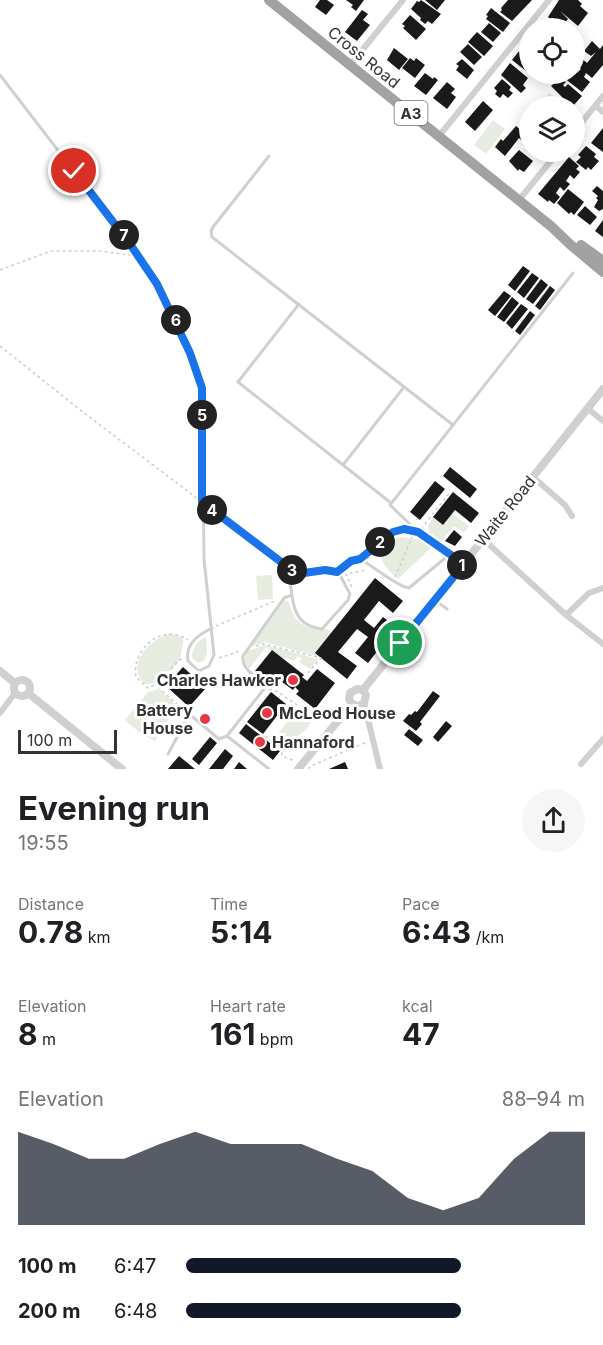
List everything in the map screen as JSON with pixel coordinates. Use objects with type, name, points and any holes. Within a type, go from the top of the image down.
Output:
[{"type":"highway","name":"Cross Road","points":[[268,0],[519,200],[603,272]]},
{"type":"highway","name":"Cross Road","points":[[552,227],[603,261]]},
{"type":"street","points":[[350,65],[403,0]]},
{"type":"street","points":[[439,136],[549,0]]},
{"type":"street","points":[[585,119],[603,96]]},
{"type":"street","points":[[596,106],[603,112]]},
{"type":"street","points":[[519,200],[550,162]]},
{"type":"street","name":"Waite Road","points":[[363,690],[603,389]]},
{"type":"street","points":[[587,408],[603,421]]},
{"type":"street","points":[[533,477],[566,505],[572,516]]},
{"type":"street","points":[[483,539],[566,615],[603,644]]},
{"type":"street","points":[[566,615],[589,593],[603,588]]},
{"type":"street","points":[[0,671],[15,683]]},
{"type":"street","points":[[15,683],[25,680],[30,688],[28,693],[22,696],[15,693]]},
{"type":"street","points":[[0,713],[15,693],[15,683]]},
{"type":"street","points":[[364,703],[359,706],[352,704],[349,699],[350,693],[357,688],[363,690],[366,695],[364,703],[380,769]]},
{"type":"street","points":[[28,693],[122,769]]},
{"type":"street","points":[[296,765],[352,704]]},
{"type":"street","points":[[581,764],[603,739]]},
{"type":"lane","points":[[0,75],[139,256],[176,320],[190,353],[202,388],[204,559],[212,628],[213,660],[206,669],[199,671],[190,665],[187,658],[192,643],[212,628]]},
{"type":"lane","points":[[269,156],[211,231],[212,237],[453,426]]},
{"type":"lane","points":[[392,504],[573,273]]},
{"type":"lane","points":[[299,304],[238,382],[392,504],[390,505],[417,532],[464,564]]},
{"type":"lane","points":[[343,465],[404,387]]},
{"type":"lane","points":[[337,572],[351,561],[360,559],[393,532],[404,529],[417,532]]},
{"type":"lane","points":[[360,559],[394,580],[401,587],[409,588],[450,554]]},
{"type":"lane","points":[[325,570],[337,572],[341,577],[350,598],[322,629],[312,627],[299,619],[293,606],[290,583],[297,574],[325,570]]},
{"type":"lane","points":[[182,708],[219,740],[227,736],[267,685],[246,669],[243,656],[284,598],[292,595]]},
{"type":"lane","points":[[435,600],[447,609]]},
{"type":"lane","points":[[168,754],[189,715]]},
{"type":"lane","points":[[227,736],[269,769]]},
{"type":"path","points":[[0,270],[51,251],[99,251],[139,256]]},
{"type":"path","points":[[0,346],[79,409],[297,574]]},
{"type":"path","points":[[394,580],[417,532],[452,491]]},
{"type":"path","points":[[212,628],[284,598]]},
{"type":"path","points":[[160,686],[148,688],[136,677],[136,663],[145,648],[155,638],[166,633],[178,634],[192,643]]},
{"type":"path","points":[[213,660],[264,644],[321,658],[308,673]]},
{"type":"path","points":[[182,708],[160,689],[160,682],[179,660],[187,658]]},
{"type":"path","points":[[265,687],[278,692],[307,712],[320,709],[332,714]]},
{"type":"path","points":[[265,736],[281,749],[282,756],[296,765]]},
{"type":"path","points":[[308,769],[374,740]]},
{"type":"shaded area","points":[[493,120],[505,129],[486,154],[474,145]]},
{"type":"shaded area","points":[[452,513],[469,526],[464,533],[454,526],[441,542],[430,535],[428,526],[433,517],[443,525]]},
{"type":"shaded area","points":[[402,537],[421,540],[431,548],[398,579],[383,562],[381,548],[391,540]]},
{"type":"shaded area","points":[[272,575],[273,599],[258,600],[256,576]]},
{"type":"shaded area","points":[[284,600],[289,602],[293,615],[302,624],[313,629],[327,629],[331,633],[315,653],[320,657],[265,642],[250,647]]},
{"type":"shaded area","points":[[169,634],[183,638],[181,659],[159,683],[145,684],[139,677],[138,662],[154,641]]},
{"type":"shaded area","points":[[206,637],[207,652],[204,661],[198,663],[192,658],[193,651],[196,645]]},
{"type":"shaded area","points":[[265,645],[318,659],[310,669],[299,662],[302,659],[298,656],[294,660],[282,658],[266,647],[249,669],[244,662],[247,651]]},
{"type":"shaded area","points":[[159,689],[176,707],[155,741],[140,733],[125,720],[148,692]]},
{"type":"shaded area","points":[[311,713],[309,726],[297,737],[291,749],[283,752],[272,741],[294,714],[297,716]]},
{"type":"building","points":[[320,0],[327,0],[334,5],[326,15],[315,7]]},
{"type":"building","points":[[346,0],[364,0],[356,11],[351,7],[353,5]]},
{"type":"building","points":[[421,0],[441,14],[432,24],[428,21],[425,24],[411,9],[417,1]]},
{"type":"building","points":[[425,0],[445,0],[437,10]]},
{"type":"building","points":[[508,0],[532,0],[512,21],[500,12]]},
{"type":"building","points":[[559,0],[578,0],[582,4],[580,6],[588,13],[584,18],[568,18],[560,11],[567,18],[548,17]]},
{"type":"building","points":[[491,8],[510,23],[503,32],[486,19]]},
{"type":"building","points":[[362,10],[368,14],[363,20],[370,25],[357,41],[345,32]]},
{"type":"building","points":[[410,15],[426,29],[416,40],[403,28],[405,26],[402,24]]},
{"type":"building","points":[[489,23],[501,33],[493,42],[481,32]]},
{"type":"building","points":[[477,32],[493,46],[484,56],[468,42]]},
{"type":"building","points":[[592,41],[600,49],[603,45],[603,65],[592,78],[586,73],[585,75],[585,61],[587,63],[596,52],[591,56],[585,50]]},
{"type":"building","points":[[468,44],[482,57],[474,65],[460,52]]},
{"type":"building","points":[[394,48],[408,59],[399,70],[387,60]]},
{"type":"building","points":[[519,51],[519,65],[512,60]]},
{"type":"building","points":[[410,58],[414,61],[416,58],[425,65],[415,78],[402,68]]},
{"type":"building","points":[[462,59],[474,70],[467,79],[456,70],[459,66],[456,64]]},
{"type":"building","points":[[510,63],[519,70],[519,84],[524,84],[526,88],[521,93],[501,75]]},
{"type":"building","points":[[425,73],[438,80],[426,95],[414,86]]},
{"type":"building","points":[[585,78],[590,82],[582,92],[572,84],[585,84]]},
{"type":"building","points":[[502,79],[511,87],[509,90],[513,93],[508,98],[503,94],[500,98],[495,94],[497,91],[494,88]]},
{"type":"building","points":[[447,82],[455,89],[451,93],[456,97],[447,109],[433,98]]},
{"type":"building","points":[[564,84],[565,87],[568,84],[582,96],[561,96],[551,86]]},
{"type":"building","points":[[483,101],[493,110],[475,131],[465,122]]},
{"type":"building","points":[[516,126],[519,128],[519,138],[505,156],[495,147]]},
{"type":"building","points":[[603,128],[603,152],[591,143]]},
{"type":"building","points":[[585,147],[596,154],[594,157],[599,161],[591,170],[588,167],[586,170],[576,162],[585,162]]},
{"type":"building","points":[[519,150],[519,162],[532,162],[524,172],[519,169],[518,171],[509,161]]},
{"type":"building","points":[[565,162],[575,162],[579,166],[576,169],[580,172],[574,179],[570,175],[566,181],[570,184],[564,191],[560,187],[556,193],[560,197],[554,204],[538,194]]},
{"type":"building","points":[[597,186],[603,191],[603,209],[599,211],[594,207],[598,196],[592,191]]},
{"type":"building","points":[[568,189],[584,202],[574,215],[571,212],[569,214],[557,203]]},
{"type":"building","points":[[585,206],[597,217],[590,225],[577,215]]},
{"type":"building","points":[[603,220],[603,237],[595,231]]},
{"type":"building","points":[[523,266],[530,271],[515,291],[508,285]]},
{"type":"building","points":[[532,273],[539,278],[524,298],[517,292]]},
{"type":"building","points":[[541,279],[548,285],[533,304],[526,299]]},
{"type":"building","points":[[550,286],[555,290],[540,310],[535,306]]},
{"type":"building","points":[[504,291],[511,296],[495,316],[488,310]]},
{"type":"building","points":[[512,297],[519,303],[504,322],[497,317]]},
{"type":"building","points":[[521,304],[528,309],[512,329],[506,323]]},
{"type":"building","points":[[530,311],[535,315],[520,335],[515,331]]},
{"type":"building","points":[[450,467],[477,489],[470,498],[443,476]]},
{"type":"building","points":[[435,481],[445,489],[420,520],[410,512]]},
{"type":"building","points":[[453,492],[479,513],[471,523],[455,510],[443,525],[433,517]]},
{"type":"building","points":[[454,530],[462,537],[455,546],[445,541]]},
{"type":"building","points":[[375,578],[403,601],[393,613],[379,601],[364,620],[374,628],[383,617],[396,627],[368,663],[355,653],[368,637],[357,629],[338,652],[357,666],[347,679],[315,653]]},
{"type":"building","name":"Charles Hawker","points":[[272,650],[304,675],[302,677],[307,681],[317,669],[335,683],[315,709],[296,694],[299,691],[295,687],[293,690],[278,679],[273,685],[255,671]]},
{"type":"building","points":[[183,667],[206,688],[189,707],[166,686]]},
{"type":"building","points":[[433,691],[440,696],[416,731],[403,721],[409,714],[417,712]]},
{"type":"building","name":"McLeod House","points":[[271,692],[286,704],[263,734],[247,722]]},
{"type":"building","name":"Battery House","points":[[205,713],[211,718],[205,725],[199,720]]},
{"type":"building","points":[[446,721],[452,726],[438,742],[433,737]]},
{"type":"building","name":"Hannaford","points":[[246,724],[280,751],[273,760],[239,733]]},
{"type":"building","points":[[409,729],[423,740],[418,746],[404,735]]},
{"type":"building","points":[[210,737],[217,743],[199,765],[192,759]]},
{"type":"building","points":[[225,749],[233,756],[223,769],[209,769]]},
{"type":"building","points":[[179,756],[195,769],[168,769]]},
{"type":"building","points":[[239,762],[247,769],[234,769]]},
{"type":"building","points":[[345,762],[348,769],[329,769]]},
{"type":"place","name":"Charles Hawker","points":[[293,680]]},
{"type":"place","name":"McLeod House","points":[[267,713]]},
{"type":"place","name":"Battery House","points":[[205,719]]},
{"type":"place","name":"Hannaford","points":[[260,742]]},
{"type":"route","points":[[74,171],[130,244],[157,284],[190,353],[202,388],[202,502],[297,574],[325,570],[337,572],[351,561],[360,559],[386,536],[404,529],[418,532],[464,564],[400,643]]}]
